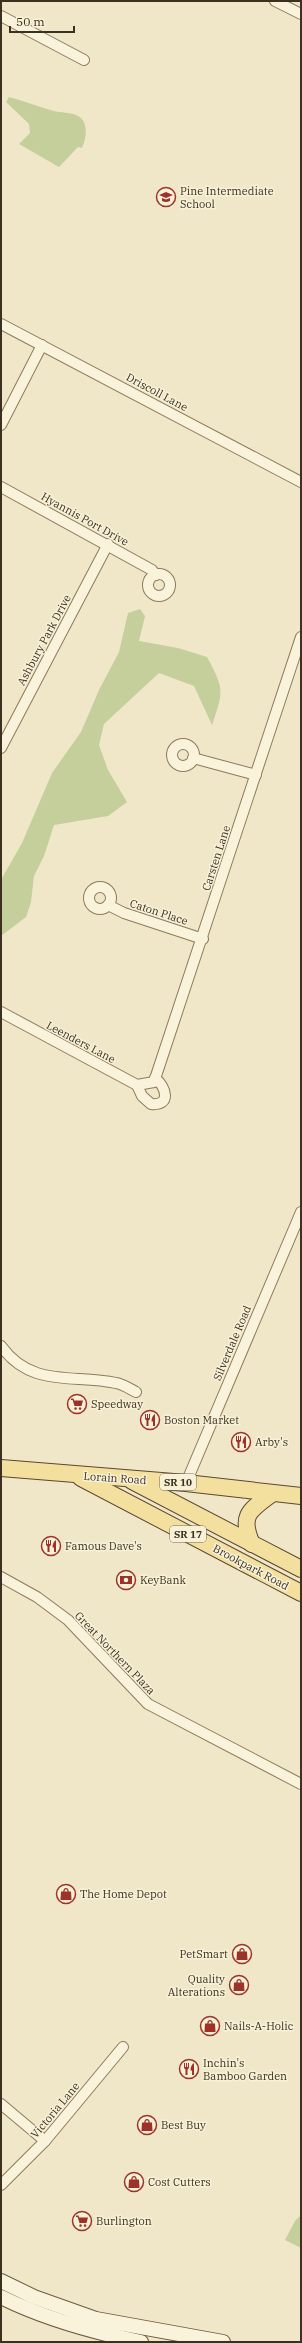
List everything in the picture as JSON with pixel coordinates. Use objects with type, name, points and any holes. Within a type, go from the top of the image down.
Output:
[{"type":"main road","name":"Lorain Road","points":[[1,1468],[186,1483],[301,1496]]},
{"type":"main road","name":"Brookpark Road","points":[[74,1475],[301,1593]]},
{"type":"main road","name":"Brookpark Road","points":[[127,1479],[301,1569]]},
{"type":"main road","points":[[252,1544],[248,1534],[246,1519],[251,1510],[272,1493]]},
{"type":"street","points":[[275,1],[301,14]]},
{"type":"street","points":[[1,16],[84,60]]},
{"type":"street","name":"Driscoll Lane","points":[[1,324],[301,482]]},
{"type":"street","points":[[1,425],[42,345]]},
{"type":"street","name":"Hyannis Port Drive","points":[[1,486],[108,544],[152,570],[156,575]]},
{"type":"street","name":"Ashbury Park Drive","points":[[1,748],[108,544]]},
{"type":"street","name":"Carsten Lane","points":[[153,1081],[203,939],[301,637]]},
{"type":"street","points":[[193,758],[256,775]]},
{"type":"street","name":"Caton Place","points":[[108,905],[124,913],[203,939]]},
{"type":"street","name":"Leenders Lane","points":[[1,1012],[137,1085]]},
{"type":"street","points":[[153,1081],[164,1087],[165,1092],[164,1100],[160,1103],[151,1104],[146,1100],[137,1085],[153,1081]]},
{"type":"street","name":"Silverdale Road","points":[[186,1483],[301,1212]]},
{"type":"street","points":[[1,1346],[16,1362],[40,1374],[72,1380],[117,1383],[136,1392]]},
{"type":"street","name":"Great Northern Plaza","points":[[1,1576],[37,1597],[68,1620],[148,1704],[301,1784]]},
{"type":"street","name":"Victoria Lane","points":[[1,2185],[45,2141],[123,2047]]},
{"type":"street","points":[[1,2104],[45,2141]]},
{"type":"street","points":[[1,2281],[34,2297],[96,2319],[223,2342]]},
{"type":"street","points":[[1,2297],[26,2309],[88,2330],[141,2342]]},
{"type":"green space","points":[[9,97],[54,111],[73,114],[80,117],[86,129],[82,148],[78,147],[59,167],[19,144],[30,133],[29,124],[6,102]]},
{"type":"green space","points":[[140,609],[145,616],[139,641],[178,648],[207,657],[217,676],[220,690],[219,704],[212,725],[194,686],[159,673],[104,724],[99,745],[108,770],[127,802],[108,816],[54,825],[44,856],[34,876],[31,902],[26,917],[1,936],[1,880],[22,843],[52,773],[81,732],[99,690],[119,652],[128,613]]},
{"type":"green space","points":[[301,2215],[301,2248],[285,2240],[295,2221]]},
{"type":"place","name":"Pine Intermediate School","points":[[166,197]]},
{"type":"place","name":"Speedway","points":[[77,1404]]},
{"type":"place","name":"Boston Market","points":[[150,1420]]},
{"type":"place","name":"Arby's","points":[[241,1442]]},
{"type":"place","name":"Famous Dave's","points":[[51,1546]]},
{"type":"place","name":"KeyBank","points":[[126,1580]]},
{"type":"place","name":"The Home Depot","points":[[66,1894]]},
{"type":"place","name":"PetSmart","points":[[242,1954]]},
{"type":"place","name":"Quality Alterations","points":[[239,1985]]},
{"type":"place","name":"Nails-A-Holic","points":[[210,2026]]},
{"type":"place","name":"Inchin's Bamboo Garden","points":[[189,2069]]},
{"type":"place","name":"Best Buy","points":[[147,2125]]},
{"type":"place","name":"Cost Cutters","points":[[134,2182]]},
{"type":"place","name":"Burlington","points":[[82,2221]]}]
